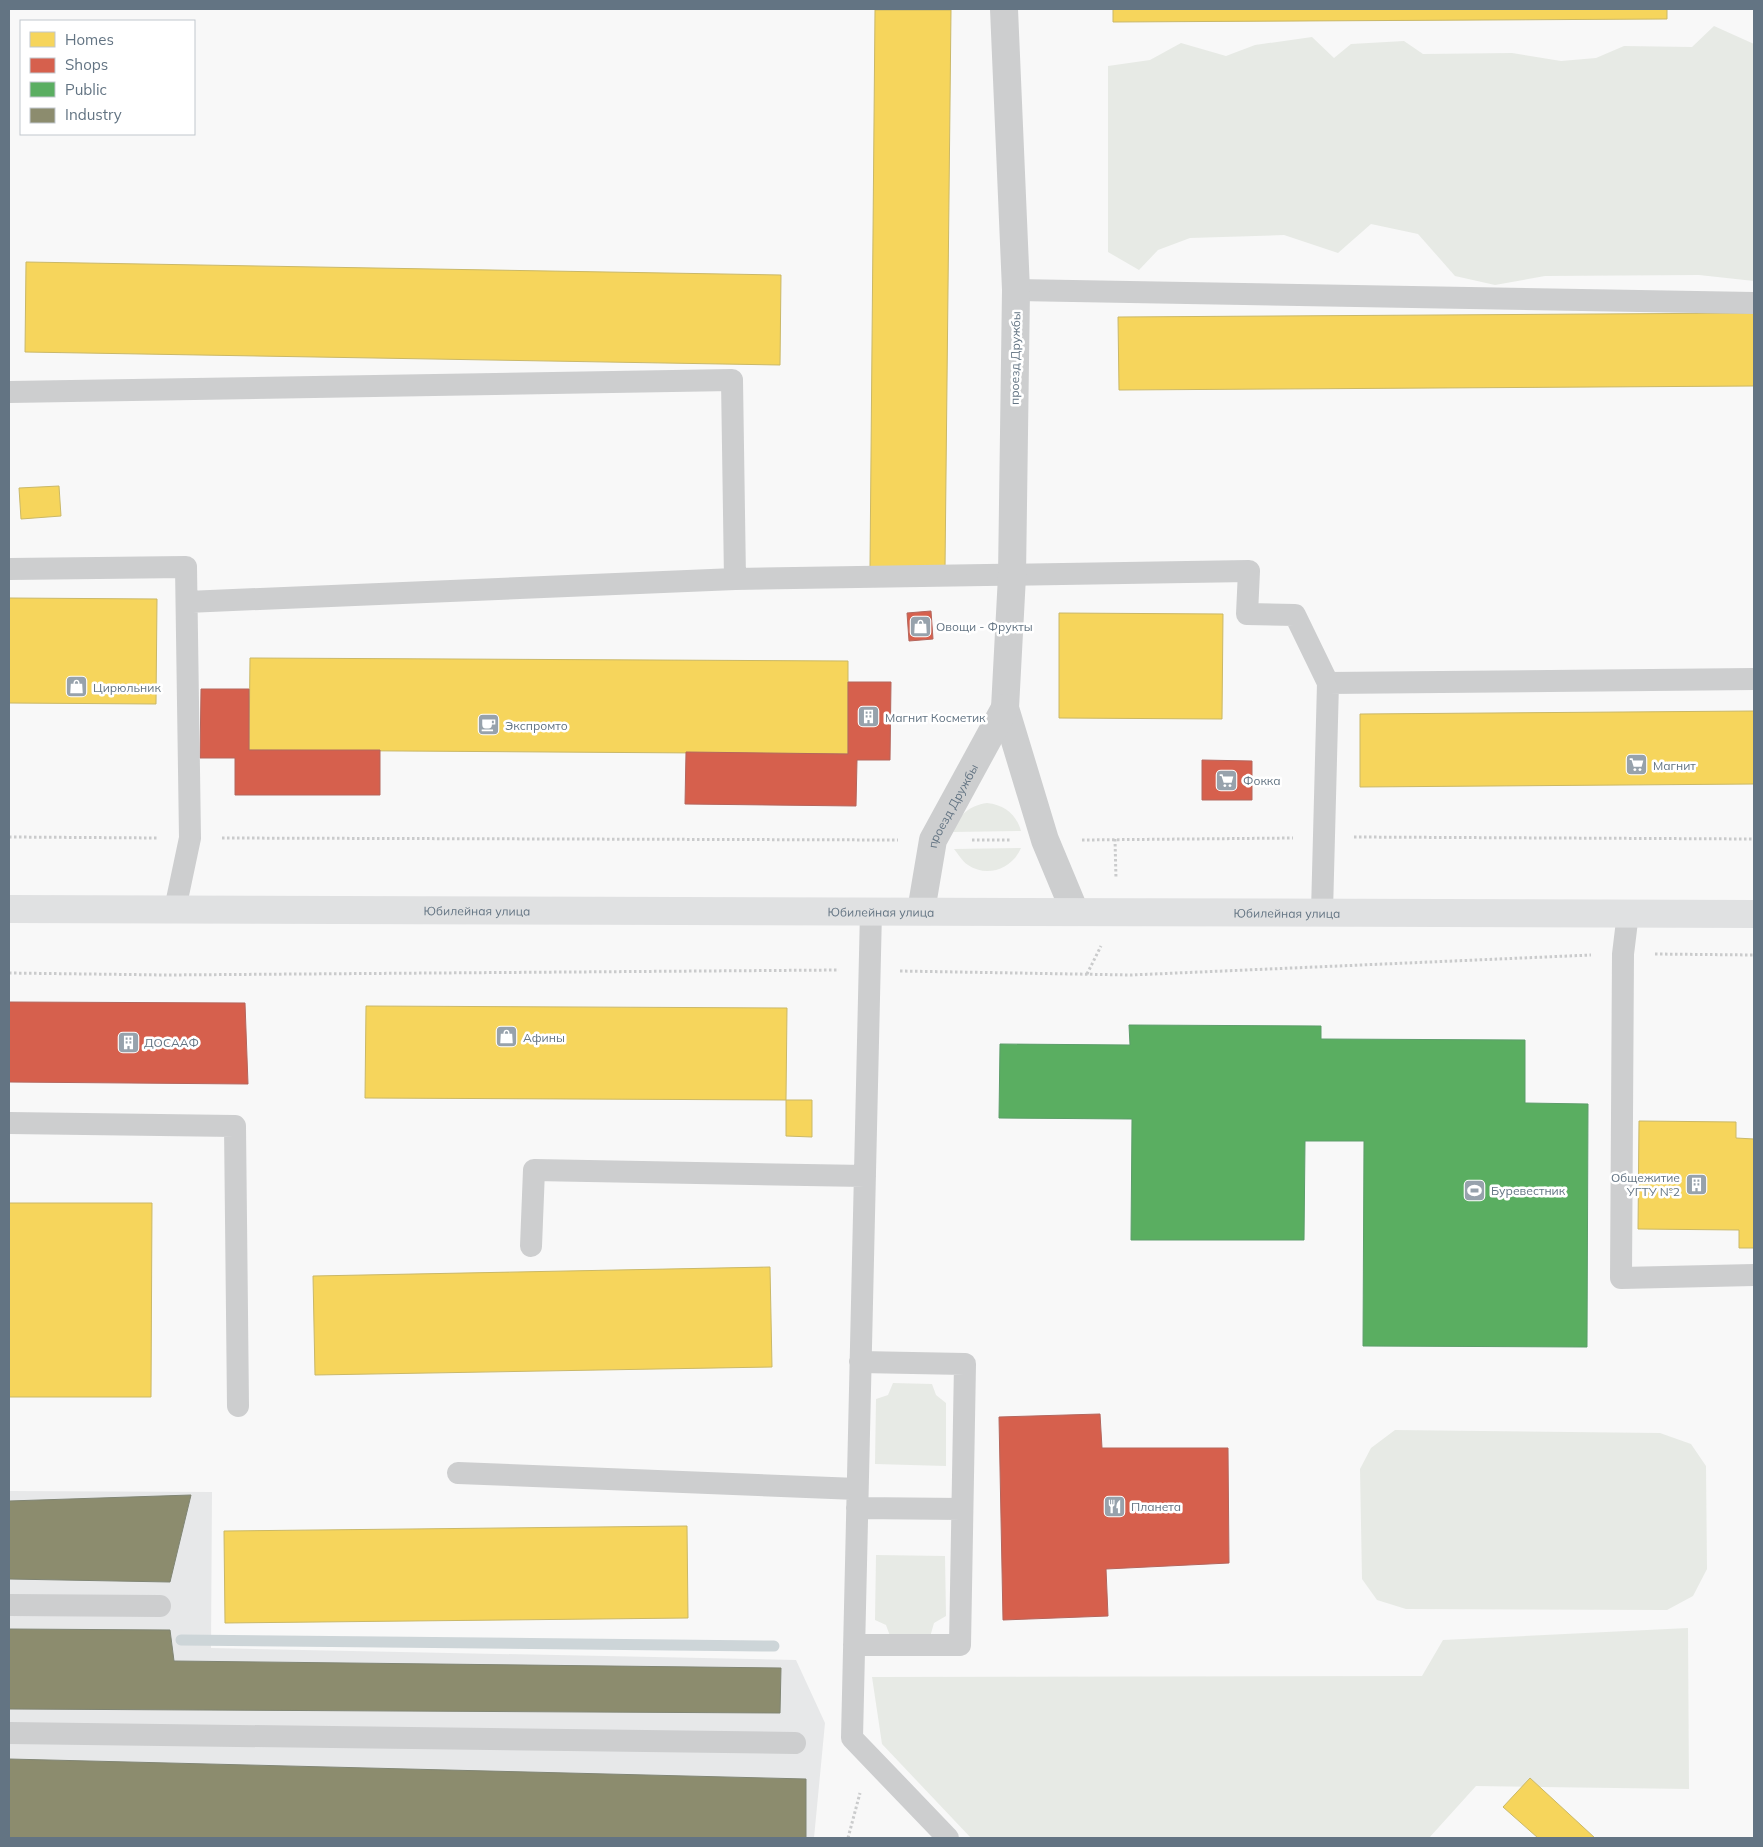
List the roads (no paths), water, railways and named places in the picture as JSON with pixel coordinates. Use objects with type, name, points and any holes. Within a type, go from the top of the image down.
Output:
[{"type":"street","name":"проезд Дружбы","points":[[1004,9],[1016,290],[1012,576],[1005,708],[1045,840],[1075,912]]},
{"type":"street","name":"проезд Дружбы","points":[[921,911],[933,840],[1005,708]]},
{"type":"street","name":"Юбилейная улица","points":[[9,909],[1754,914]]},
{"type":"lane","points":[[1016,290],[1754,303]]},
{"type":"lane","points":[[9,392],[732,380],[735,579]]},
{"type":"lane","points":[[9,569],[186,567],[190,838],[175,909]]},
{"type":"lane","points":[[186,602],[735,579],[1249,571],[1247,614],[1295,615],[1328,683],[1322,912]]},
{"type":"lane","points":[[1328,683],[1754,679]]},
{"type":"lane","points":[[871,911],[852,1738],[948,1838]]},
{"type":"lane","points":[[1628,913],[1624,954],[1621,1278],[1754,1275]]},
{"type":"lane","points":[[9,1123],[236,1126],[238,1406]]},
{"type":"lane","points":[[531,1246],[534,1170],[865,1176]]},
{"type":"lane","points":[[854,1645],[960,1645],[966,1364],[860,1362]]},
{"type":"lane","points":[[458,1473],[857,1499],[962,1509]]},
{"type":"lane","points":[[9,1605],[160,1606]]},
{"type":"lane","points":[[9,1733],[795,1743]]},
{"type":"waterway","points":[[181,1640],[774,1646]]},
{"type":"place","name":"Овощи - Фрукты","points":[[920,626]]},
{"type":"place","name":"Цирюльник","points":[[77,687]]},
{"type":"place","name":"Магнит Косметик","points":[[869,717]]},
{"type":"place","name":"Экспромто","points":[[489,725]]},
{"type":"place","name":"Магнит","points":[[1637,765]]},
{"type":"place","name":"Фокка","points":[[1227,780]]},
{"type":"place","name":"Афины","points":[[507,1037]]},
{"type":"place","name":"ДОСААФ","points":[[128,1042]]},
{"type":"place","name":"Общежитие УГТУ №2","points":[[1696,1184]]},
{"type":"place","name":"Буревестник","points":[[1475,1190]]},
{"type":"place","name":"Планета","points":[[1115,1506]]}]
